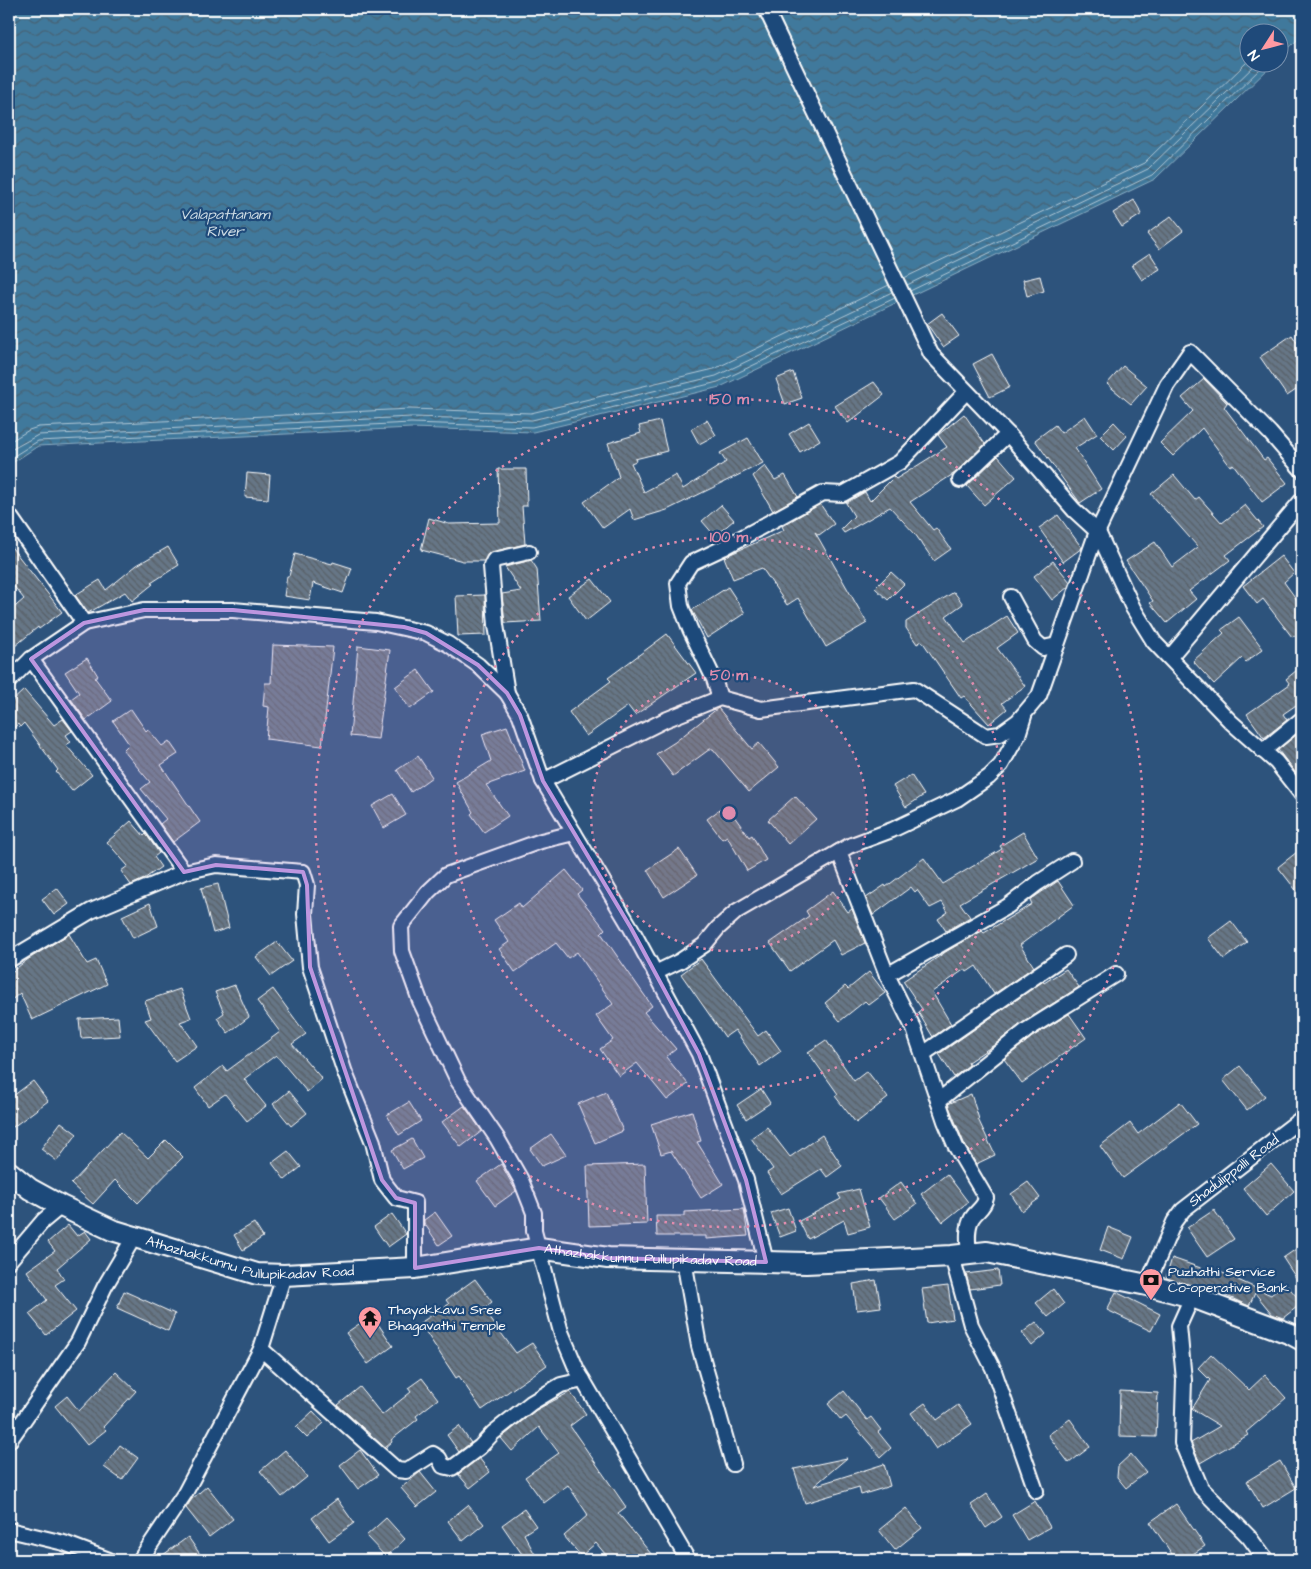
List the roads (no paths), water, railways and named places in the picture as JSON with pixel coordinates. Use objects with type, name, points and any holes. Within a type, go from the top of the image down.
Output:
[{"type":"main road","name":"Athazhakkunnu Pullupikadav Road","points":[[9,1172],[30,1189],[112,1230],[257,1274],[284,1275],[415,1268],[539,1248],[608,1258],[806,1263],[987,1252],[1147,1285],[1192,1297],[1291,1334],[1302,1340]]},
{"type":"street","points":[[766,9],[931,354],[1008,434],[1074,510],[1098,532],[1133,608],[1154,642],[1231,722],[1276,762],[1302,795]]},
{"type":"street","points":[[543,781],[665,720],[720,698],[761,708],[914,689],[986,736],[1000,734],[1018,721],[1040,696],[1098,532],[1167,385],[1190,352],[1270,433],[1302,470]]},
{"type":"street","points":[[720,698],[714,679],[681,606],[678,583],[692,563],[823,493],[843,494],[900,462],[966,392]]},
{"type":"street","points":[[960,480],[1008,434]]},
{"type":"street","points":[[1170,657],[1302,500]]},
{"type":"street","points":[[9,515],[84,623]]},
{"type":"street","points":[[507,693],[496,625],[491,566],[494,560],[529,552]]},
{"type":"street","points":[[1011,597],[1035,641],[1043,648],[1057,645]]},
{"type":"street","points":[[9,681],[31,659],[84,623],[144,610],[233,610],[376,622],[426,633],[448,644],[478,665],[507,693],[520,715],[543,781],[631,928],[699,1054],[746,1180],[766,1262]]},
{"type":"street","points":[[31,659],[184,872]]},
{"type":"street","points":[[655,973],[680,961],[704,945],[718,928],[737,911],[849,846],[928,814],[957,799],[989,777],[1001,765],[1018,735],[1026,712]]},
{"type":"street","points":[[1263,751],[1302,719]]},
{"type":"street","points":[[574,833],[541,841],[446,875],[428,892],[401,926],[402,951],[420,1001],[458,1081],[497,1138],[522,1180],[534,1213],[534,1231],[561,1332],[583,1380],[688,1560]]},
{"type":"street","points":[[839,852],[887,975],[923,1054],[938,1101],[956,1147],[986,1198],[984,1206],[972,1218],[960,1255],[971,1324],[992,1368],[1036,1491]]},
{"type":"street","points":[[887,975],[1008,906],[1038,883],[1072,861]]},
{"type":"street","points":[[9,960],[44,936],[91,910],[184,872],[216,865],[303,872],[307,885],[306,914],[310,967],[345,1073],[373,1142],[382,1180],[396,1198],[415,1203],[415,1268]]},
{"type":"street","points":[[923,1054],[1066,955]]},
{"type":"street","points":[[938,1101],[1027,1030],[1116,974]]},
{"type":"street","name":"Shadulippalli Road","points":[[1147,1285],[1174,1222],[1182,1210],[1302,1118]]},
{"type":"street","points":[[9,1261],[43,1221],[61,1206]]},
{"type":"street","points":[[9,1441],[78,1342],[101,1294],[134,1237]]},
{"type":"street","points":[[684,1260],[699,1346],[733,1464]]},
{"type":"street","points":[[140,1560],[185,1492],[261,1349],[284,1275]]},
{"type":"street","points":[[1192,1297],[1179,1326],[1184,1380],[1182,1443],[1201,1488],[1249,1537],[1266,1560]]},
{"type":"street","points":[[261,1349],[397,1470],[406,1471],[433,1454],[439,1458],[443,1466],[452,1468],[480,1447],[505,1422],[531,1403],[561,1385],[583,1380]]},
{"type":"street","points":[[9,1530],[64,1544],[109,1560]]},
{"type":"water","name":"Valapattanam River","points":[[9,9],[1302,9],[1302,35],[1288,49],[1288,22],[1238,22],[1238,72],[1265,72],[1155,179],[720,387],[533,432],[411,428],[38,446],[9,465]]},
{"type":"place","name":"Puzhathi Service Co-operative Bank","points":[[1151,1301]]},
{"type":"place","name":"Thayakkavu Sree Bhagavathi Temple","points":[[370,1339]]}]
